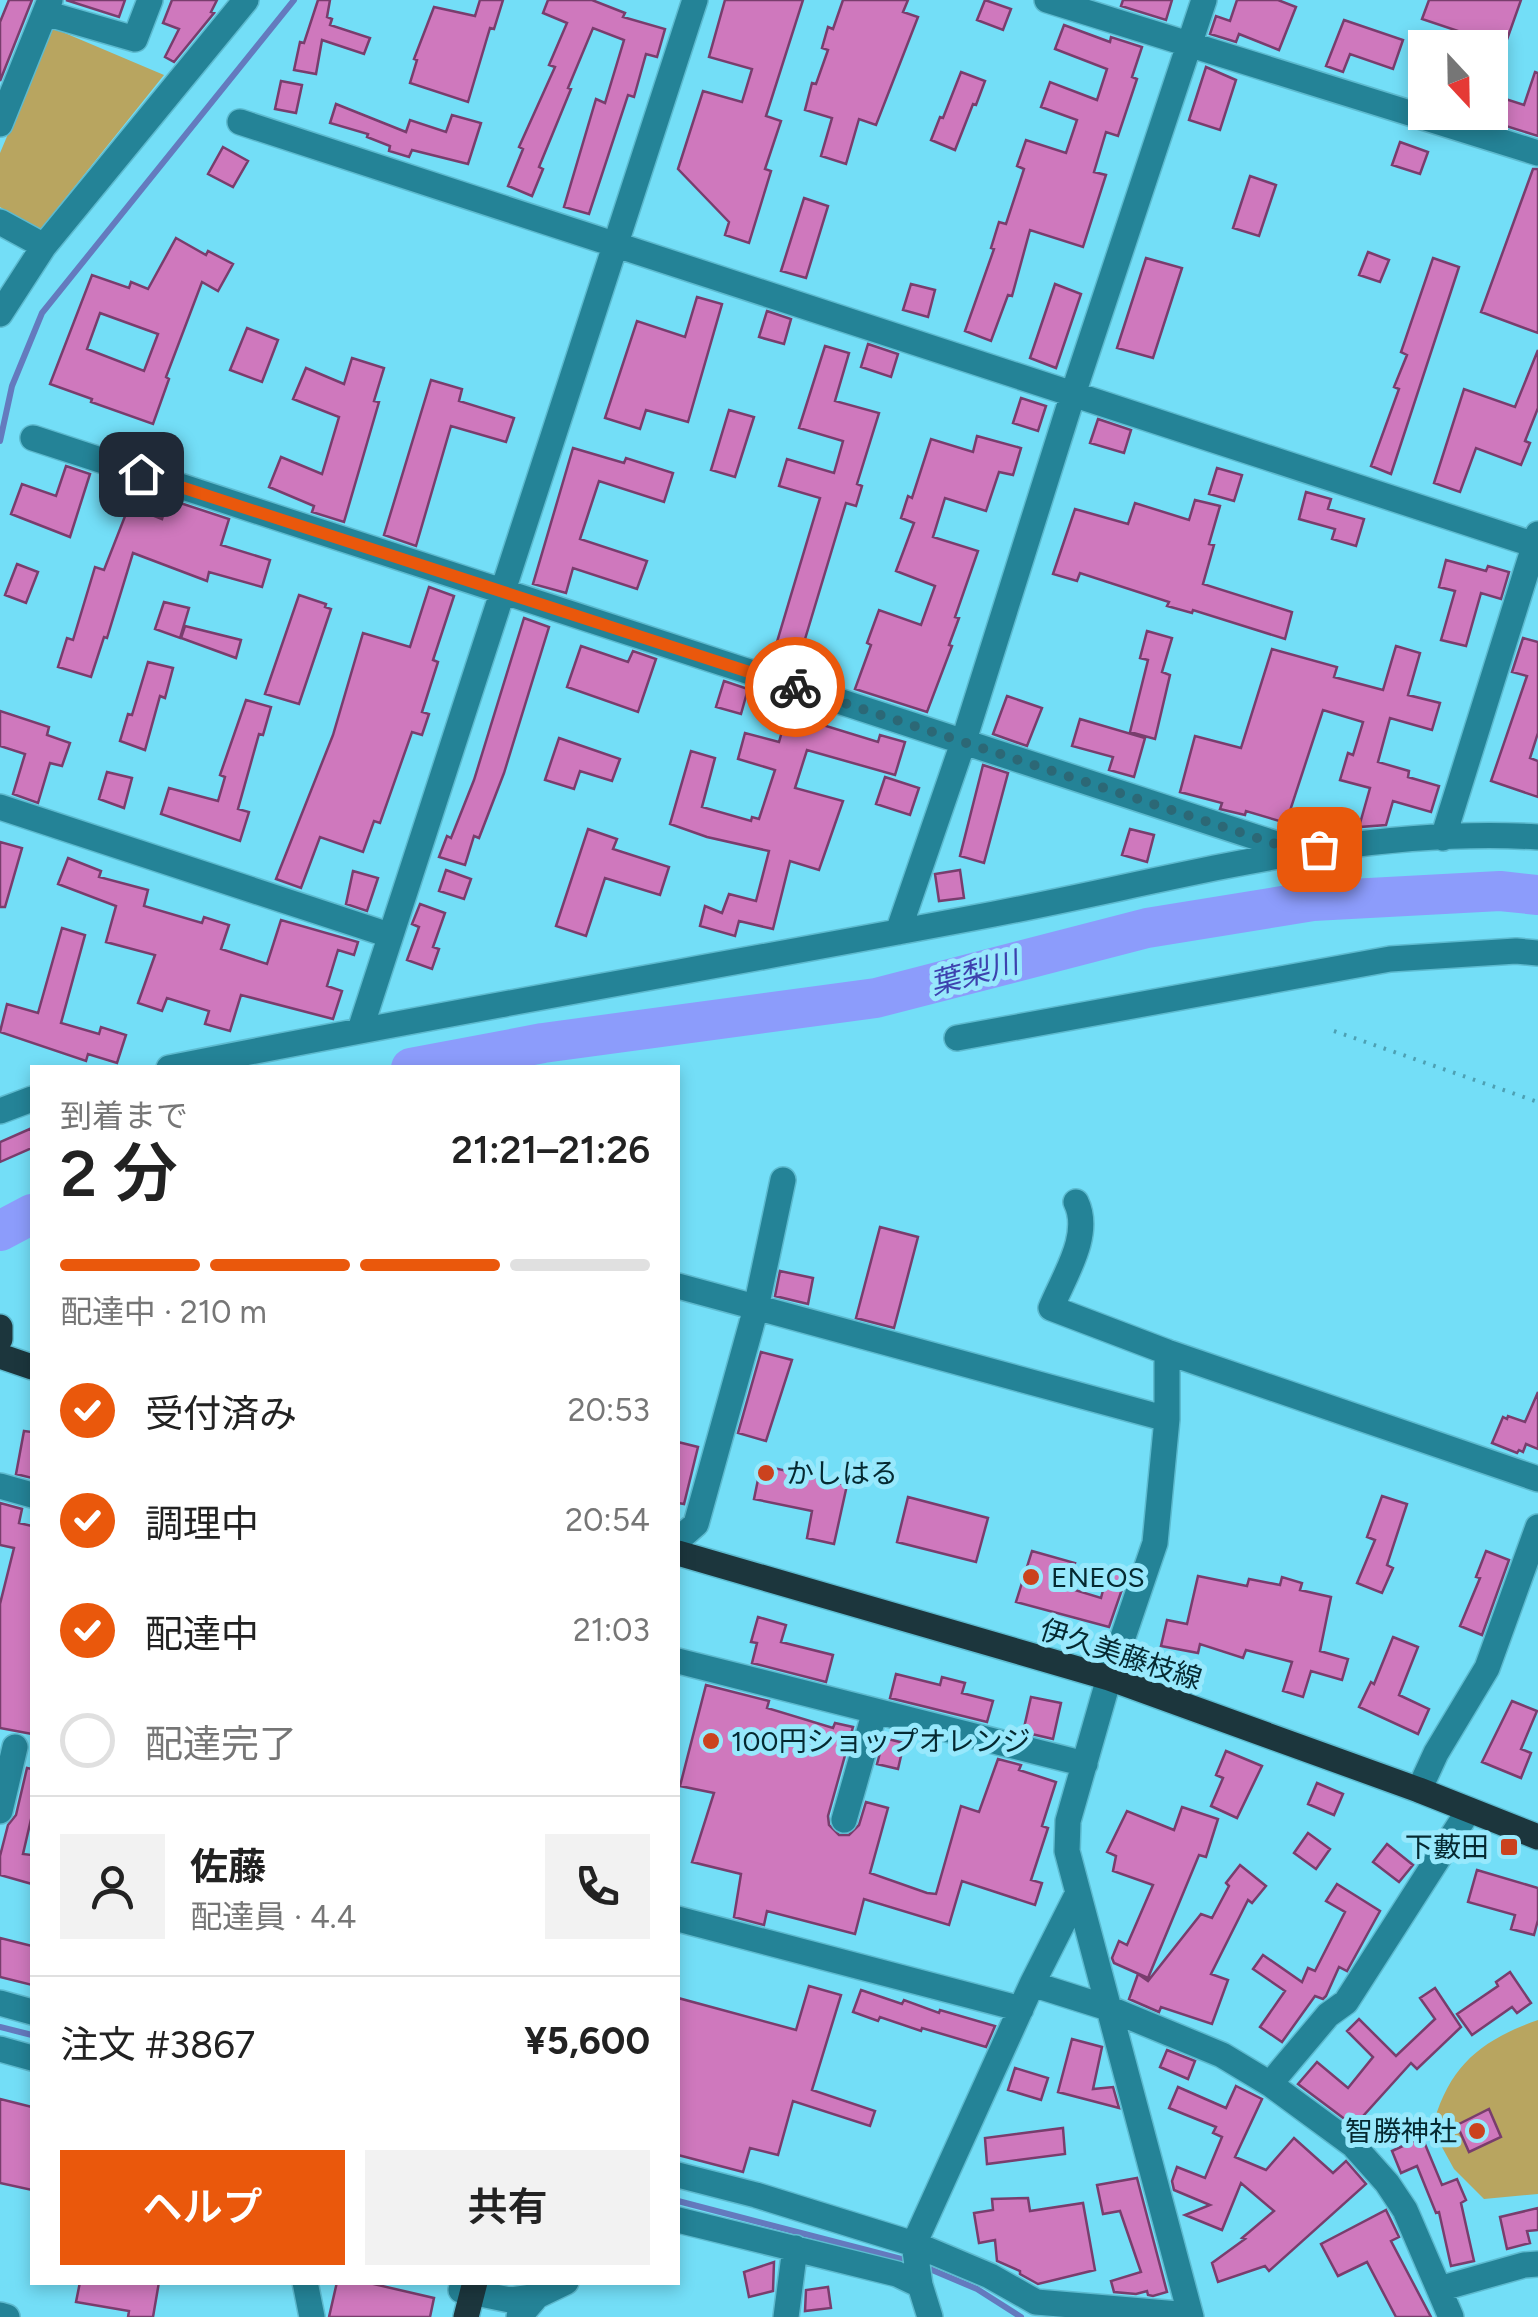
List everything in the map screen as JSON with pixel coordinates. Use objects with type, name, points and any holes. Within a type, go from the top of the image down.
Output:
[{"type":"main road","points":[[0,1327],[0,1339]]},
{"type":"main road","points":[[0,1356],[30,1370]]},
{"type":"main road","name":"伊久美藤枝線","points":[[680,1554],[1109,1678],[1538,1837]]},
{"type":"main road","points":[[454,2317],[468,2293]]},
{"type":"street","points":[[0,124],[48,7],[136,39],[150,0]]},
{"type":"street","points":[[0,314],[44,246],[246,0]]},
{"type":"street","points":[[360,1030],[694,0]]},
{"type":"street","points":[[1047,0],[1538,153]]},
{"type":"street","points":[[898,932],[1204,0]]},
{"type":"street","points":[[240,122],[1537,542],[1443,838]]},
{"type":"street","points":[[0,222],[44,246]]},
{"type":"street","points":[[33,438],[1297,851]]},
{"type":"street","points":[[0,807],[388,935]]},
{"type":"street","points":[[184,1065],[898,932],[1297,851],[1443,838],[1538,837]]},
{"type":"street","points":[[957,1038],[1390,959],[1538,953]]},
{"type":"street","points":[[0,1111],[30,1100]]},
{"type":"street","points":[[680,1538],[696,1524],[756,1308],[783,1180]]},
{"type":"street","points":[[1076,1202],[1083,1216],[1080,1236],[1051,1308],[1167,1352],[1538,1479]]},
{"type":"street","points":[[680,1287],[1167,1419]]},
{"type":"street","points":[[680,2176],[914,2244],[990,2276],[1036,2302],[1190,2316],[1067,1851],[1068,1821],[1109,1678],[1154,1543],[1167,1419],[1167,1352]]},
{"type":"street","points":[[0,1486],[30,1494]]},
{"type":"street","points":[[1419,1790],[1436,1753],[1487,1668],[1538,1527]]},
{"type":"street","points":[[680,1662],[1085,1764]]},
{"type":"street","points":[[844,1820],[876,1711]]},
{"type":"street","points":[[0,1811],[16,1748]]},
{"type":"street","points":[[1270,2084],[1328,2014],[1346,2002],[1470,1810]]},
{"type":"street","points":[[930,2317],[920,2286],[914,2244],[1032,1984],[1078,1894]]},
{"type":"street","points":[[680,1920],[1022,2008]]},
{"type":"street","points":[[1032,1984],[1108,2008],[1222,2055],[1270,2084],[1353,2145],[1405,2210],[1452,2317]]},
{"type":"street","points":[[0,2004],[30,2012]]},
{"type":"street","points":[[0,2050],[30,2058]]},
{"type":"street","points":[[683,2225],[756,2195]]},
{"type":"street","points":[[683,2225],[897,2274],[920,2286]]},
{"type":"street","points":[[786,2317],[794,2248]]},
{"type":"street","points":[[1439,2288],[1538,2264]]},
{"type":"street","points":[[306,2285],[312,2317]]},
{"type":"street","points":[[468,2293],[510,2300],[537,2296],[560,2285]]},
{"type":"street","points":[[519,2317],[537,2296]]},
{"type":"path","points":[[1334,1031],[1538,1102]]},
{"type":"shaded area","points":[[53,28],[164,75],[39,231],[0,207],[0,153]]},
{"type":"shaded area","points":[[1538,2020],[1538,2194],[1484,2199],[1454,2169],[1432,2129],[1447,2089],[1469,2059],[1499,2037]]},
{"type":"building","points":[[9,0],[32,0],[0,81],[0,22]]},
{"type":"building","points":[[66,0],[125,0],[119,17]]},
{"type":"building","points":[[172,0],[217,0],[211,12],[214,13],[174,62],[165,57],[179,29],[163,23]]},
{"type":"building","points":[[318,0],[330,0],[330,25],[370,38],[364,54],[322,40],[316,74],[294,70],[300,42],[304,43]]},
{"type":"building","points":[[480,0],[503,0],[494,29],[490,28],[468,102],[410,83],[417,60],[414,59],[434,7],[475,16]]},
{"type":"building","points":[[548,0],[592,0],[625,13],[623,17],[665,29],[657,57],[646,54],[634,97],[628,95],[589,214],[564,207],[596,99],[605,103],[624,40],[593,28],[539,167],[543,169],[532,196],[508,186],[523,149],[519,147],[555,67],[549,65],[567,23],[543,13]]},
{"type":"building","points":[[725,0],[803,0],[766,116],[781,121],[765,169],[771,171],[749,243],[725,235],[729,222],[678,169],[703,91],[742,102],[752,69],[709,57]]},
{"type":"building","points":[[843,0],[908,0],[903,12],[918,17],[876,125],[859,119],[846,164],[821,156],[832,118],[805,110],[812,83],[816,84],[828,50],[822,48],[828,27],[833,29]]},
{"type":"building","points":[[985,0],[1011,9],[1003,30],[977,20]]},
{"type":"building","points":[[1123,0],[1172,0],[1166,20],[1121,6]]},
{"type":"building","points":[[1237,0],[1278,0],[1296,7],[1279,50],[1239,34],[1236,42],[1210,34],[1216,16],[1230,21]]},
{"type":"building","points":[[1429,0],[1521,0],[1508,37],[1508,30],[1455,30],[1422,19]]},
{"type":"building","points":[[1344,20],[1403,40],[1393,69],[1350,54],[1343,72],[1326,66]]},
{"type":"building","points":[[1064,25],[1110,42],[1111,37],[1142,47],[1132,77],[1137,79],[1118,136],[1106,132],[1094,172],[1106,175],[1083,247],[1030,230],[1012,296],[1008,295],[991,341],[965,331],[994,249],[991,248],[999,222],[1006,224],[1024,169],[1017,166],[1026,140],[1066,153],[1077,120],[1041,107],[1050,82],[1097,100],[1107,69],[1055,49]]},
{"type":"building","points":[[1206,67],[1236,80],[1220,130],[1189,120]]},
{"type":"building","points":[[961,72],[985,81],[955,150],[931,140]]},
{"type":"building","points":[[1535,72],[1538,73],[1538,136],[1508,127],[1508,100],[1524,105]]},
{"type":"building","points":[[281,81],[302,85],[296,113],[275,109]]},
{"type":"building","points":[[336,104],[406,132],[410,120],[446,132],[452,115],[481,123],[468,164],[412,150],[409,157],[389,151],[390,146],[367,137],[368,134],[330,123]]},
{"type":"building","points":[[1400,142],[1428,152],[1420,174],[1392,165]]},
{"type":"building","points":[[223,147],[248,161],[233,187],[208,174]]},
{"type":"building","points":[[1533,169],[1538,169],[1538,333],[1481,312]]},
{"type":"building","points":[[1250,176],[1276,185],[1259,236],[1233,228]]},
{"type":"building","points":[[804,198],[828,206],[806,278],[781,271]]},
{"type":"building","points":[[176,238],[206,255],[208,251],[233,264],[218,291],[202,282],[166,377],[169,379],[153,424],[50,384],[92,275],[129,288],[131,282],[148,289]],"holes":[[[100,313],[158,334],[144,371],[87,349]]]},
{"type":"building","points":[[1368,252],[1389,260],[1380,282],[1359,275]]},
{"type":"building","points":[[1146,258],[1182,268],[1153,358],[1117,348]]},
{"type":"building","points":[[1433,258],[1459,267],[1391,474],[1371,466],[1399,389],[1394,387],[1407,355],[1401,352]]},
{"type":"building","points":[[911,284],[935,290],[928,317],[903,310]]},
{"type":"building","points":[[1055,284],[1081,294],[1056,368],[1030,358]]},
{"type":"building","points":[[697,297],[722,304],[688,422],[646,410],[640,429],[605,418],[637,321],[685,337]]},
{"type":"building","points":[[767,311],[791,319],[784,344],[759,337]]},
{"type":"building","points":[[247,328],[278,340],[262,382],[230,370]]},
{"type":"building","points":[[868,344],[898,354],[891,377],[861,367]]},
{"type":"building","points":[[825,346],[849,353],[835,401],[879,413],[857,484],[862,486],[856,506],[846,503],[799,659],[774,652],[820,498],[779,486],[787,459],[834,473],[843,441],[799,428]]},
{"type":"building","points":[[1538,350],[1538,408],[1525,441],[1530,443],[1521,465],[1476,448],[1460,492],[1434,483],[1464,389],[1515,407]]},
{"type":"building","points":[[352,358],[384,368],[374,401],[379,402],[344,522],[312,512],[314,506],[269,487],[281,457],[322,474],[339,417],[293,399],[306,368],[344,384]]},
{"type":"building","points":[[431,380],[462,389],[459,401],[514,418],[506,442],[451,426],[416,546],[384,535]]},
{"type":"building","points":[[1021,398],[1046,406],[1038,431],[1013,423]]},
{"type":"building","points":[[729,410],[754,417],[735,477],[711,470]]},
{"type":"building","points":[[1098,419],[1131,430],[1124,453],[1090,443]]},
{"type":"building","points":[[977,436],[1021,448],[1013,475],[999,472],[986,511],[945,498],[933,537],[978,551],[955,617],[959,618],[949,645],[952,646],[927,712],[855,689],[879,610],[921,625],[935,586],[896,571],[914,523],[901,518],[908,496],[912,498],[931,439],[973,452]]},
{"type":"building","points":[[573,448],[624,463],[626,458],[673,473],[664,502],[599,481],[580,539],[647,561],[637,589],[573,568],[566,593],[533,584]]},
{"type":"building","points":[[66,466],[90,474],[70,537],[11,514],[22,484],[56,496]]},
{"type":"building","points":[[1217,468],[1242,475],[1234,501],[1209,494]]},
{"type":"building","points":[[1306,492],[1331,499],[1328,509],[1364,519],[1356,546],[1332,539],[1335,529],[1299,519]]},
{"type":"building","points":[[168,499],[229,519],[221,545],[270,560],[262,587],[209,572],[207,581],[133,553],[91,677],[58,667],[67,638],[73,640],[95,567],[104,570],[129,506],[162,519]]},
{"type":"building","points":[[1195,500],[1220,506],[1203,584],[1292,612],[1285,639],[1193,610],[1192,613],[1167,606],[1169,602],[1080,573],[1077,581],[1053,574],[1075,509],[1128,524],[1135,503],[1189,520]]},
{"type":"building","points":[[1446,560],[1486,571],[1488,566],[1509,572],[1501,599],[1481,593],[1466,646],[1441,640],[1455,591],[1439,587]]},
{"type":"building","points":[[17,564],[38,572],[26,603],[5,595]]},
{"type":"building","points":[[429,587],[454,596],[433,660],[438,662],[422,712],[429,714],[422,735],[412,732],[380,823],[374,821],[363,852],[320,837],[301,888],[276,879],[333,735],[363,633],[410,647]]},
{"type":"building","points":[[299,595],[331,609],[299,704],[265,694]]},
{"type":"building","points":[[164,602],[189,608],[180,638],[155,629]]},
{"type":"building","points":[[524,618],[549,627],[504,773],[479,838],[474,836],[465,865],[439,857],[447,836],[451,838],[474,780]]},
{"type":"building","points":[[185,626],[241,640],[236,658],[181,638]]},
{"type":"building","points":[[1147,631],[1172,638],[1162,672],[1170,675],[1155,739],[1130,732],[1148,660],[1140,658]]},
{"type":"building","points":[[1523,638],[1538,642],[1538,733],[1530,758],[1538,761],[1538,797],[1491,781],[1527,676],[1512,672]]},
{"type":"building","points":[[581,646],[628,662],[633,651],[656,659],[638,712],[567,687]]},
{"type":"building","points":[[1396,646],[1420,653],[1408,695],[1440,703],[1432,730],[1390,718],[1378,762],[1439,786],[1431,812],[1393,801],[1386,825],[1359,827],[1370,788],[1340,780],[1363,722],[1323,710],[1286,823],[1246,811],[1245,815],[1220,809],[1222,803],[1180,792],[1195,736],[1241,748],[1272,649],[1337,667],[1334,677],[1383,690]]},
{"type":"building","points":[[148,662],[173,668],[165,698],[160,696],[145,750],[120,741]]},
{"type":"building","points":[[724,681],[748,689],[741,714],[716,707]]},
{"type":"building","points":[[1007,696],[1042,708],[1027,746],[993,734]]},
{"type":"building","points":[[246,700],[271,707],[263,735],[259,734],[238,809],[249,812],[240,841],[161,814],[169,788],[218,801],[225,777],[220,775]]},
{"type":"building","points":[[0,711],[49,727],[47,735],[70,743],[62,766],[50,763],[38,803],[13,794],[25,754],[0,746]]},
{"type":"building","points":[[787,714],[878,742],[880,735],[905,742],[895,775],[807,750],[795,788],[843,801],[819,870],[790,861],[773,929],[739,921],[735,936],[700,926],[705,906],[722,913],[729,894],[756,901],[769,851],[670,824],[691,751],[715,758],[702,807],[751,821],[752,817],[759,819],[775,770],[738,759],[745,733],[779,742]]},
{"type":"building","points":[[1080,719],[1145,738],[1134,777],[1109,770],[1113,757],[1072,746]]},
{"type":"building","points":[[559,738],[620,759],[612,781],[580,771],[574,789],[545,780]]},
{"type":"building","points":[[983,765],[1008,773],[984,863],[960,856]]},
{"type":"building","points":[[107,772],[132,778],[124,808],[99,799]]},
{"type":"building","points":[[885,777],[919,788],[910,815],[876,804]]},
{"type":"building","points":[[588,829],[617,839],[613,849],[669,867],[660,895],[605,878],[586,936],[556,926]]},
{"type":"building","points":[[1130,829],[1154,835],[1147,862],[1122,855]]},
{"type":"building","points":[[0,842],[22,848],[5,907],[0,907]]},
{"type":"building","points":[[68,858],[101,871],[99,877],[148,890],[144,906],[202,923],[204,917],[229,925],[221,949],[267,964],[281,920],[358,942],[354,955],[338,950],[327,986],[342,991],[333,1019],[241,995],[230,1031],[205,1024],[209,1011],[167,998],[162,1011],[138,1003],[155,955],[106,942],[116,906],[58,884]]},
{"type":"building","points":[[446,870],[471,879],[464,899],[439,891]]},
{"type":"building","points":[[960,870],[964,898],[939,901],[935,874]]},
{"type":"building","points":[[353,871],[378,878],[367,911],[346,904]]},
{"type":"building","points":[[420,904],[445,913],[433,947],[439,949],[432,969],[407,960],[419,927],[412,924]]},
{"type":"building","points":[[62,928],[85,935],[61,1023],[99,1034],[101,1027],[126,1035],[117,1063],[88,1054],[86,1061],[0,1032],[7,1004],[38,1013]]},
{"type":"building","points":[[30,1129],[30,1149],[0,1162],[0,1142]]},
{"type":"building","points":[[880,1227],[918,1237],[894,1328],[856,1318]]},
{"type":"building","points":[[780,1271],[813,1278],[808,1304],[775,1296]]},
{"type":"building","points":[[761,1352],[792,1360],[766,1441],[738,1433]]},
{"type":"building","points":[[1538,1392],[1538,1449],[1526,1444],[1523,1452],[1517,1453],[1492,1443],[1503,1417],[1525,1422]]},
{"type":"building","points":[[24,1431],[30,1432],[30,1478],[16,1474]]},
{"type":"building","points":[[680,1442],[698,1447],[684,1504],[680,1503]]},
{"type":"building","points":[[761,1465],[847,1485],[834,1544],[807,1538],[812,1511],[754,1499]]},
{"type":"building","points":[[1382,1496],[1407,1504],[1387,1565],[1393,1568],[1382,1593],[1357,1583],[1375,1540],[1367,1537]]},
{"type":"building","points":[[908,1497],[988,1518],[976,1562],[897,1542]]},
{"type":"building","points":[[0,1503],[22,1509],[19,1523],[30,1526],[30,1734],[0,1728],[0,1604],[14,1548],[0,1545]]},
{"type":"building","points":[[1032,1551],[1075,1563],[1068,1588],[1101,1598],[1109,1567],[1128,1572],[1109,1627],[1016,1602]]},
{"type":"building","points":[[1486,1551],[1509,1560],[1482,1635],[1460,1626],[1480,1578],[1476,1577]]},
{"type":"building","points":[[1198,1576],[1247,1586],[1249,1579],[1280,1585],[1282,1577],[1302,1583],[1300,1590],[1331,1597],[1320,1651],[1348,1659],[1342,1680],[1311,1671],[1303,1697],[1283,1691],[1292,1662],[1246,1650],[1243,1658],[1200,1644],[1198,1653],[1161,1646],[1167,1620],[1187,1624]]},
{"type":"building","points":[[758,1617],[786,1625],[781,1642],[833,1655],[826,1682],[752,1663],[757,1643],[751,1642]]},
{"type":"building","points":[[1393,1637],[1418,1647],[1399,1695],[1429,1709],[1418,1734],[1359,1707],[1371,1682],[1374,1684]]},
{"type":"building","points":[[896,1674],[940,1685],[942,1677],[965,1683],[962,1693],[993,1701],[987,1722],[890,1698]]},
{"type":"building","points":[[706,1685],[769,1701],[767,1708],[833,1728],[835,1723],[853,1727],[828,1816],[829,1825],[839,1835],[849,1835],[859,1825],[866,1802],[888,1808],[870,1873],[927,1893],[936,1894],[961,1806],[979,1812],[998,1759],[1056,1782],[1042,1826],[1048,1828],[1031,1880],[1042,1883],[1035,1905],[962,1881],[949,1925],[864,1899],[855,1934],[767,1911],[764,1925],[734,1917],[741,1874],[692,1862],[714,1793],[680,1786]]},
{"type":"building","points":[[1031,1697],[1061,1703],[1053,1739],[1023,1732]]},
{"type":"building","points":[[1512,1701],[1537,1711],[1521,1749],[1531,1753],[1521,1778],[1482,1762]]},
{"type":"building","points":[[884,1738],[904,1743],[898,1769],[877,1764]]},
{"type":"building","points":[[1226,1751],[1262,1766],[1237,1818],[1211,1806],[1223,1778],[1216,1775]]},
{"type":"building","points":[[27,1768],[30,1769],[30,1824],[23,1854],[30,1855],[30,1883],[0,1875],[0,1856],[8,1825],[16,1815]]},
{"type":"building","points":[[1317,1783],[1343,1794],[1334,1815],[1308,1804]]},
{"type":"building","points":[[1182,1807],[1218,1819],[1206,1857],[1199,1855],[1148,1978],[1114,1963],[1112,1958],[1119,1941],[1127,1945],[1153,1885],[1113,1871],[1116,1856],[1107,1852],[1127,1811],[1174,1830]]},
{"type":"building","points":[[1308,1833],[1330,1849],[1316,1869],[1294,1853]]},
{"type":"building","points":[[1387,1844],[1413,1865],[1399,1882],[1373,1862]]},
{"type":"building","points":[[1240,1865],[1266,1886],[1252,1903],[1248,1900],[1211,1974],[1228,1980],[1212,2024],[1161,2007],[1159,2012],[1129,1999],[1138,1974],[1148,1981],[1201,1914],[1212,1918],[1229,1886],[1226,1883]]},
{"type":"building","points":[[1477,1870],[1538,1888],[1534,1935],[1511,1929],[1515,1915],[1468,1902]]},
{"type":"building","points":[[1337,1884],[1380,1911],[1347,1971],[1339,1967],[1326,1996],[1315,1996],[1282,2042],[1260,2027],[1285,1991],[1253,1969],[1263,1955],[1302,1982],[1308,1968],[1315,1971],[1345,1912],[1326,1901]]},
{"type":"building","points":[[0,1938],[30,1946],[30,1984],[0,1977]]},
{"type":"building","points":[[1510,1972],[1531,2003],[1517,2013],[1512,2007],[1472,2035],[1457,2014],[1498,1986],[1496,1982]]},
{"type":"building","points":[[809,1986],[841,1995],[812,2090],[875,2111],[870,2126],[793,2101],[778,2155],[750,2148],[743,2172],[680,2156],[680,1999],[796,2030]]},
{"type":"building","points":[[1435,1988],[1461,2027],[1417,2069],[1411,2063],[1354,2126],[1298,2084],[1317,2062],[1348,2088],[1373,2057],[1347,2031],[1359,2019],[1396,2056],[1435,2019],[1420,1998]]},
{"type":"building","points":[[861,1990],[995,2026],[986,2047],[880,2017],[878,2021],[853,2012]]},
{"type":"building","points":[[1072,2039],[1102,2047],[1093,2089],[1113,2087],[1119,2108],[1058,2092]]},
{"type":"building","points":[[1167,2050],[1195,2061],[1188,2079],[1160,2067]]},
{"type":"building","points":[[1015,2068],[1048,2078],[1041,2100],[1008,2090]]},
{"type":"building","points":[[1236,2086],[1262,2099],[1235,2157],[1266,2170],[1294,2138],[1333,2173],[1346,2161],[1366,2184],[1269,2271],[1265,2266],[1218,2282],[1212,2263],[1274,2211],[1241,2183],[1222,2230],[1185,2215],[1210,2205],[1174,2190],[1172,2181],[1177,2167],[1205,2178],[1222,2137],[1213,2133],[1216,2127],[1169,2108],[1178,2087],[1226,2108]]},
{"type":"building","points":[[0,2099],[30,2106],[30,2190],[0,2183]]},
{"type":"building","points":[[1489,2109],[1501,2137],[1469,2152],[1457,2125]]},
{"type":"building","points":[[1063,2128],[1065,2154],[987,2164],[985,2138]]},
{"type":"building","points":[[1422,2137],[1442,2185],[1457,2179],[1466,2200],[1461,2203],[1474,2261],[1451,2266],[1439,2212],[1436,2213],[1417,2166],[1401,2173],[1392,2151]]},
{"type":"building","points":[[1137,2178],[1167,2292],[1153,2296],[1147,2291],[1114,2292],[1111,2281],[1141,2272],[1120,2211],[1103,2214],[1097,2185]]},
{"type":"building","points":[[1028,2198],[1030,2211],[1083,2203],[1095,2270],[1038,2284],[997,2261],[995,2240],[979,2243],[974,2213],[993,2210],[992,2199]]},
{"type":"building","points":[[1538,2208],[1538,2230],[1527,2231],[1530,2243],[1507,2249],[1500,2217]]},
{"type":"building","points":[[1386,2210],[1399,2237],[1391,2241],[1431,2317],[1396,2317],[1367,2262],[1338,2276],[1321,2244]]},
{"type":"building","points":[[774,2262],[773,2291],[749,2297],[744,2272]]},
{"type":"building","points":[[79,2285],[158,2285],[153,2317],[128,2317],[129,2311],[76,2302]]},
{"type":"building","points":[[336,2285],[378,2285],[434,2298],[430,2317],[329,2317]]},
{"type":"building","points":[[828,2287],[831,2308],[805,2311],[806,2290]]},
{"type":"waterway","points":[[0,441],[12,386],[42,313],[294,0]]},
{"type":"waterway","name":"葉梨川","points":[[427,1065],[543,1043],[876,998],[1147,928],[1313,901],[1500,891],[1538,895]]},
{"type":"waterway","name":"葉梨川","points":[[0,1231],[30,1215]]},
{"type":"waterway","points":[[0,2027],[30,2034]]},
{"type":"waterway","points":[[680,2202],[909,2261]]},
{"type":"waterway","points":[[925,2267],[977,2289],[1021,2317]]},
{"type":"way so far","points":[[795,687],[1297,851],[1319,849]]},
{"type":"place","name":"かしはる","points":[[766,1473]]},
{"type":"place","name":"ENEOS","points":[[1031,1577]]},
{"type":"place","name":"100円ショップオレンジ","points":[[711,1741]]},
{"type":"place","name":"下藪田","points":[[1509,1847]]},
{"type":"place","name":"智勝神社","points":[[1477,2131]]},
{"type":"route","points":[[141,474],[795,687]]}]
